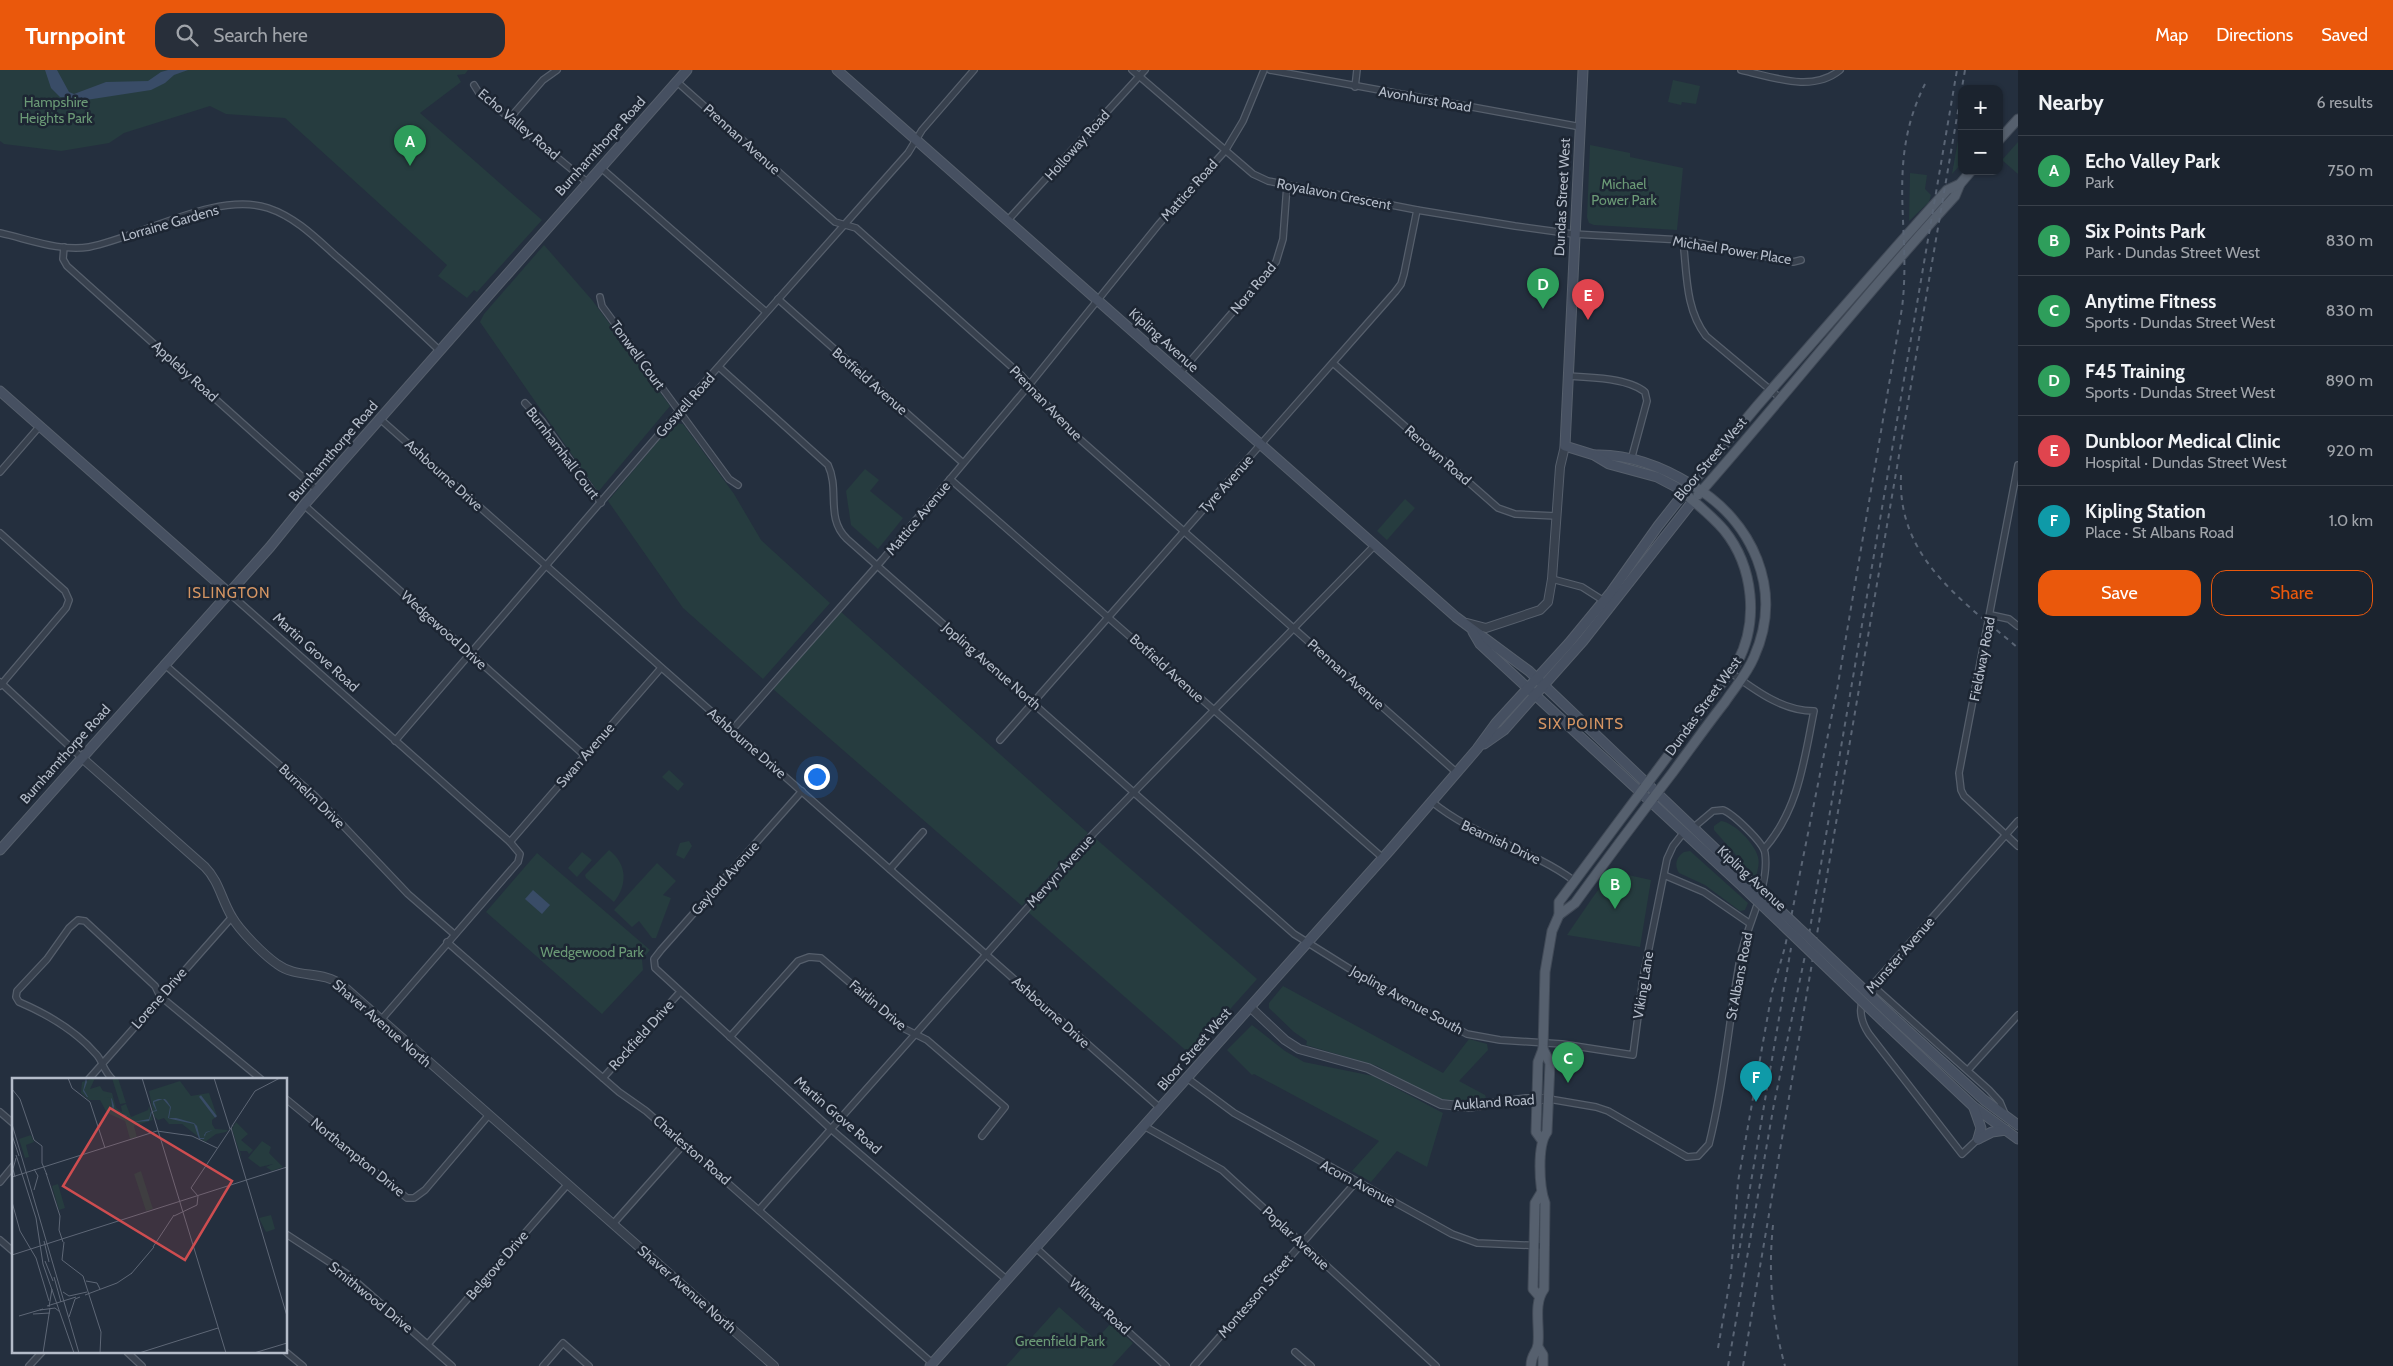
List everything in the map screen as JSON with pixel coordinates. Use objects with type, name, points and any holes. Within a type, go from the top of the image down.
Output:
[{"type":"main road","name":"Burnhamthorpe Road","points":[[0,850],[229,593],[379,418],[600,166],[687,70]]},
{"type":"main road","name":"Kipling Avenue","points":[[837,70],[1472,631],[1480,644],[1684,832],[1745,884],[1964,1083],[2018,1124]]},
{"type":"main road","name":"Dundas Street West","points":[[1543,1366],[1543,1355],[1538,1347],[1539,1296],[1544,1289],[1546,1202],[1541,1192],[1541,1139],[1536,1132],[1536,1099],[1538,1062],[1544,1046],[1546,963],[1552,931],[1559,915],[1559,902],[1573,880],[1741,655],[1748,634],[1750,600],[1748,582],[1739,554],[1730,537],[1717,522],[1676,486],[1657,477],[1609,464],[1594,455],[1564,446],[1573,234],[1583,70]]},
{"type":"main road","points":[[2003,136],[2018,119]]},
{"type":"main road","name":"Bloor Street West","points":[[931,1365],[1383,858],[1477,749],[1496,722],[1528,688],[1541,681],[1598,623],[1693,501],[1780,398],[1814,361],[1867,294],[1955,196],[1960,184],[1968,175]]},
{"type":"main road","name":"Bloor Street West","points":[[1477,749],[1504,730],[1535,695],[1541,681],[1658,526],[1771,390],[1947,190],[1960,184]]},
{"type":"main road","name":"Martin Grove Road","points":[[0,391],[229,593]]},
{"type":"main road","name":"Dundas Street West","points":[[1559,915],[1575,903],[1741,680],[1754,658],[1763,626],[1765,604],[1762,575],[1752,548],[1735,520],[1713,498],[1663,469],[1612,455],[1594,455]]},
{"type":"main road","name":"Kipling Avenue","points":[[1472,631],[1488,638],[1541,681],[1694,827],[1745,884],[1887,1025],[1974,1107],[2018,1139]]},
{"type":"main road","name":"Dundas Street West","points":[[1541,1139],[1547,1132],[1549,1099],[1550,1063],[1544,1046]]},
{"type":"main road","points":[[1974,1107],[1981,1128],[1978,1140]]},
{"type":"main road","points":[[1978,1140],[1992,1132],[2006,1130]]},
{"type":"main road","name":"Dundas Street West","points":[[1539,1296],[1533,1289],[1535,1203],[1541,1192]]},
{"type":"main road","name":"Dundas Street West","points":[[1531,1366],[1531,1355],[1538,1347]]},
{"type":"street","points":[[510,118],[543,80],[557,70]]},
{"type":"street","name":"Goswell Road","points":[[395,741],[679,411],[908,154],[922,130],[974,70]]},
{"type":"street","name":"Royalavon Crescent","points":[[1132,70],[1259,178],[1417,210],[1573,234]]},
{"type":"street","name":"Holloway Road","points":[[1008,220],[1145,70]]},
{"type":"street","name":"Mattice Road","points":[[1098,301],[1159,224],[1225,150],[1243,121],[1264,70]]},
{"type":"street","name":"Avonhurst Road","points":[[1270,70],[1581,127]]},
{"type":"street","points":[[1355,87],[1357,70]]},
{"type":"street","points":[[1742,70],[1804,83],[1822,80],[1840,70]]},
{"type":"street","name":"Prennan Avenue","points":[[676,81],[834,222],[856,228],[1030,384],[1066,427],[1456,772]]},
{"type":"street","name":"Echo Valley Road","points":[[474,86],[587,182]]},
{"type":"street","points":[[600,166],[766,312]]},
{"type":"street","name":"Nora Road","points":[[1180,373],[1276,262],[1283,239],[1287,185]]},
{"type":"street","name":"Lorraine Gardens","points":[[0,233],[64,247],[88,247],[198,211],[236,204],[267,208],[293,220],[316,238],[368,283],[439,350]]},
{"type":"street","name":"Tyre Avenue","points":[[1000,740],[1401,284],[1408,262],[1417,210]]},
{"type":"street","name":"Michael Power Place","points":[[1573,234],[1683,240],[1793,262],[1801,260]]},
{"type":"street","points":[[1683,240],[1692,313],[1698,326],[1706,336],[1780,398]]},
{"type":"street","name":"Appleby Road","points":[[64,247],[63,259],[67,266],[317,490]]},
{"type":"street","name":"Tonwell Court","points":[[600,297],[602,306],[679,411],[729,479],[738,485]]},
{"type":"street","name":"Botfield Avenue","points":[[778,299],[963,463]]},
{"type":"street","name":"Mattice Avenue","points":[[732,730],[877,566],[1098,301]]},
{"type":"street","name":"Renown Road","points":[[1333,363],[1498,508],[1515,514],[1556,516]]},
{"type":"street","name":"Jopling Avenue North","points":[[719,367],[828,465],[835,489],[833,513],[838,528],[877,566],[1033,701],[1294,934],[1307,942]]},
{"type":"street","points":[[1568,376],[1602,378],[1640,388],[1645,392],[1647,401],[1631,460]]},
{"type":"street","name":"Burnhamhall Court","points":[[525,403],[542,421],[601,503]]},
{"type":"street","name":"Ashbourne Drive","points":[[379,418],[1160,1108]]},
{"type":"street","points":[[0,472],[40,427]]},
{"type":"street","name":"Dundas Street West","points":[[1456,617],[1471,625],[1486,628],[1540,610],[1548,602],[1552,580],[1560,467],[1564,446]]},
{"type":"street","name":"Fieldway Road","points":[[2018,465],[2012,514],[1959,773],[1960,790],[1968,801],[2018,846]]},
{"type":"street","name":"Botfield Avenue","points":[[950,479],[1109,616],[1383,858]]},
{"type":"street","name":"Wedgewood Drive","points":[[304,505],[584,755]]},
{"type":"street","points":[[0,533],[65,591],[69,600],[66,608],[1,684]]},
{"type":"street","name":"Mervyn Avenue","points":[[759,1210],[832,1130],[1076,852],[1375,546]]},
{"type":"street","points":[[1552,580],[1582,587],[1604,600]]},
{"type":"street","name":"Martin Grove Road","points":[[229,593],[518,850],[520,856],[518,862],[454,934]]},
{"type":"street","points":[[1990,615],[2009,619],[2018,626]]},
{"type":"street","name":"Burnelm Drive","points":[[164,664],[315,796],[408,894],[454,934]]},
{"type":"street","name":"Swan Avenue","points":[[510,842],[661,668]]},
{"type":"street","points":[[1694,827],[1713,811],[1723,810],[1750,832],[1764,849],[1785,820],[1795,799],[1814,711],[1781,704],[1763,695],[1730,672]]},
{"type":"street","name":"Shaver Avenue North","points":[[1,684],[210,872],[232,917],[275,963],[290,972],[325,976],[336,980],[488,1116],[774,1366]]},
{"type":"street","name":"Gaylord Avenue","points":[[655,968],[654,959],[661,950],[802,791]]},
{"type":"street","name":"Beamish Drive","points":[[1431,801],[1462,824],[1550,865],[1573,880]]},
{"type":"street","name":"Munster Avenue","points":[[1978,1140],[1962,1154],[1869,1034],[1861,1020],[1860,1009],[1865,994],[2018,821]]},
{"type":"street","points":[[890,869],[922,832]]},
{"type":"street","name":"Viking Lane","points":[[1544,1046],[1633,1055],[1643,978],[1664,875],[1670,852],[1684,832]]},
{"type":"street","name":"St Albans Road","points":[[1664,1145],[1681,1155],[1692,1158],[1703,1153],[1709,1144],[1740,958],[1749,923],[1756,914],[1762,888],[1764,849]]},
{"type":"street","points":[[1664,875],[1704,892],[1749,923]]},
{"type":"street","name":"Lorene Drive","points":[[90,1078],[160,996],[232,917]]},
{"type":"street","points":[[111,1078],[101,1066],[96,1054],[66,1028],[19,1002],[16,997],[18,991],[47,959],[69,928],[78,920],[86,921],[155,986],[160,996],[260,1078]]},
{"type":"street","points":[[381,1020],[454,934]]},
{"type":"street","name":"Charleston Road","points":[[447,942],[619,1092],[646,1110],[931,1365]]},
{"type":"street","name":"Jopling Avenue South","points":[[1307,942],[1360,976],[1467,1034],[1544,1046]]},
{"type":"street","name":"Fairlin Drive","points":[[730,1037],[794,965],[803,958],[815,957],[834,968],[903,1028],[927,1040],[1005,1108],[982,1136]]},
{"type":"street","name":"Martin Grove Road","points":[[655,968],[832,1130],[1006,1279]]},
{"type":"street","name":"Kipling Avenue","points":[[1872,986],[1968,1070],[1996,1097],[2005,1114]]},
{"type":"street","name":"Rockfield Drive","points":[[603,1078],[680,992]]},
{"type":"street","name":"Aukland Road","points":[[1250,1007],[1285,1040],[1299,1048],[1368,1068],[1441,1104],[1468,1107],[1549,1099],[1596,1107],[1608,1111],[1664,1145]]},
{"type":"street","points":[[1968,1070],[2018,1015]]},
{"type":"street","name":"Acorn Avenue","points":[[1187,1078],[1234,1113],[1356,1182],[1468,1242],[1544,1246]]},
{"type":"street","name":"Northampton Drive","points":[[288,1101],[407,1198],[414,1198],[425,1190],[488,1116]]},
{"type":"street","points":[[0,1112],[12,1122]]},
{"type":"street","name":"Poplar Avenue","points":[[1144,1126],[1222,1170],[1436,1366]]},
{"type":"street","points":[[613,1224],[684,1144]]},
{"type":"street","points":[[0,1182],[12,1167]]},
{"type":"street","name":"Montesson Street","points":[[1194,1366],[1356,1182]]},
{"type":"street","name":"Belgrove Drive","points":[[428,1344],[567,1185]]},
{"type":"street","name":"Smithwood Drive","points":[[288,1235],[346,1273],[452,1366]]},
{"type":"street","points":[[0,1240],[12,1250]]},
{"type":"street","name":"Wilmar Road","points":[[1035,1247],[1166,1366]]},
{"type":"street","points":[[542,1366],[563,1343],[589,1366]]},
{"type":"street","points":[[1295,1352],[1310,1366]]},
{"type":"street","points":[[29,1366],[40,1354]]},
{"type":"street","points":[[129,1354],[142,1366]]},
{"type":"street","points":[[288,1354],[303,1366]]},
{"type":"green space","name":"Hampshire Heights Park","points":[[0,70],[468,70],[465,74],[457,75],[461,82],[420,113],[542,220],[477,292],[474,290],[467,298],[438,276],[447,265],[285,118],[226,114],[210,106],[124,133],[109,143],[61,151],[4,144],[0,141]]},
{"type":"green space","points":[[1673,80],[1700,86],[1696,104],[1682,102],[1681,105],[1668,102]]},
{"type":"green space","points":[[1958,141],[1958,167],[1952,174]]},
{"type":"green space","points":[[2018,142],[2018,174],[2003,159]]},
{"type":"green space","name":"Michael Power Park","points":[[1590,145],[1630,153],[1630,157],[1683,168],[1677,230],[1594,225],[1589,223],[1587,217]]},
{"type":"green space","points":[[1910,173],[1927,175],[1925,189],[1931,195],[1929,202],[1909,221]]},
{"type":"green space","points":[[544,245],[592,300],[670,406],[598,492],[480,322],[484,314]]},
{"type":"green space","points":[[673,423],[683,424],[734,494],[761,540],[830,603],[763,679],[683,608],[608,501]]},
{"type":"green space","points":[[865,469],[879,480],[870,491],[903,518],[878,549],[851,525],[846,491]]},
{"type":"green space","points":[[1405,499],[1415,508],[1387,540],[1377,531]]},
{"type":"green space","points":[[840,611],[1088,833],[1022,906],[773,689]]},
{"type":"green space","points":[[669,770],[684,784],[678,791],[662,777]]},
{"type":"green space","points":[[1721,821],[1738,830],[1753,846],[1759,860],[1756,878],[1714,830],[1714,826]]},
{"type":"green space","points":[[1095,838],[1257,979],[1190,1054],[1028,912]]},
{"type":"green space","points":[[689,841],[692,846],[684,859],[676,855],[680,843]]},
{"type":"green space","points":[[609,850],[619,862],[624,875],[622,888],[614,902],[586,878],[585,875]]},
{"type":"green space","points":[[1690,851],[1748,903],[1745,910],[1740,911],[1705,885],[1679,873],[1676,864],[1678,859],[1684,852]]},
{"type":"green space","points":[[582,852],[592,860],[577,877],[568,868]]},
{"type":"green space","name":"Wedgewood Park","points":[[537,853],[650,950],[642,960],[643,970],[602,1014],[486,912]]},
{"type":"green space","points":[[657,863],[676,881],[663,895],[671,898],[656,938],[652,938],[639,921],[632,927],[614,910]]},
{"type":"green space","points":[[1615,868],[1628,875],[1651,880],[1640,947],[1567,935]]},
{"type":"green space","points":[[1283,986],[1443,1073],[1469,1039],[1487,1044],[1488,1050],[1459,1081],[1485,1095],[1486,1098],[1463,1102],[1441,1099],[1421,1091],[1377,1066],[1306,1045],[1307,1041],[1294,1032],[1269,1008],[1269,1003]]},
{"type":"green space","points":[[1252,1025],[1285,1051],[1304,1062],[1373,1076],[1443,1113],[1427,1167],[1397,1151],[1371,1182],[1352,1171],[1379,1141],[1254,1074],[1252,1075],[1227,1050]]},
{"type":"green space","name":"Greenfield Park","points":[[1059,1307],[1096,1340],[1111,1323],[1133,1343],[1112,1366],[1006,1366]]},
{"type":"water","points":[[45,70],[57,70],[69,92],[74,94],[106,82],[148,81],[161,72],[168,70],[188,70],[174,75],[165,83],[151,90],[73,102],[68,98],[60,97],[51,88]]},
{"type":"water","points":[[533,890],[550,905],[542,914],[525,899]]},
{"type":"railway","points":[[1728,1366],[1774,1104],[1807,946],[1957,70]]},
{"type":"railway","points":[[1743,1366],[1965,70]]},
{"type":"railway","points":[[1718,1348],[1731,1274],[1738,1182],[1772,992],[1785,947],[1837,690],[1902,308],[1904,279],[1903,169],[1906,142],[1913,113],[1925,84]]},
{"type":"railway","points":[[1901,475],[1903,504],[1910,530],[1921,554],[1955,594],[2018,648]]},
{"type":"railway","points":[[1738,1258],[1791,948]]},
{"type":"railway","points":[[1773,1225],[1772,1296],[1785,1366]]},
{"type":"place","name":"Echo Valley Park","points":[[410,166]]},
{"type":"place","name":"F45 Training","points":[[1543,309]]},
{"type":"place","name":"Dunbloor Medical Clinic","points":[[1588,320]]},
{"type":"place","name":"Six Points Park","points":[[1615,909]]},
{"type":"place","name":"Anytime Fitness","points":[[1568,1083]]},
{"type":"place","name":"Kipling Station","points":[[1756,1102]]},
{"type":"district","name":"ISLINGTON","points":[[229,593]]},
{"type":"district","name":"SIX POINTS","points":[[1581,724]]}]
